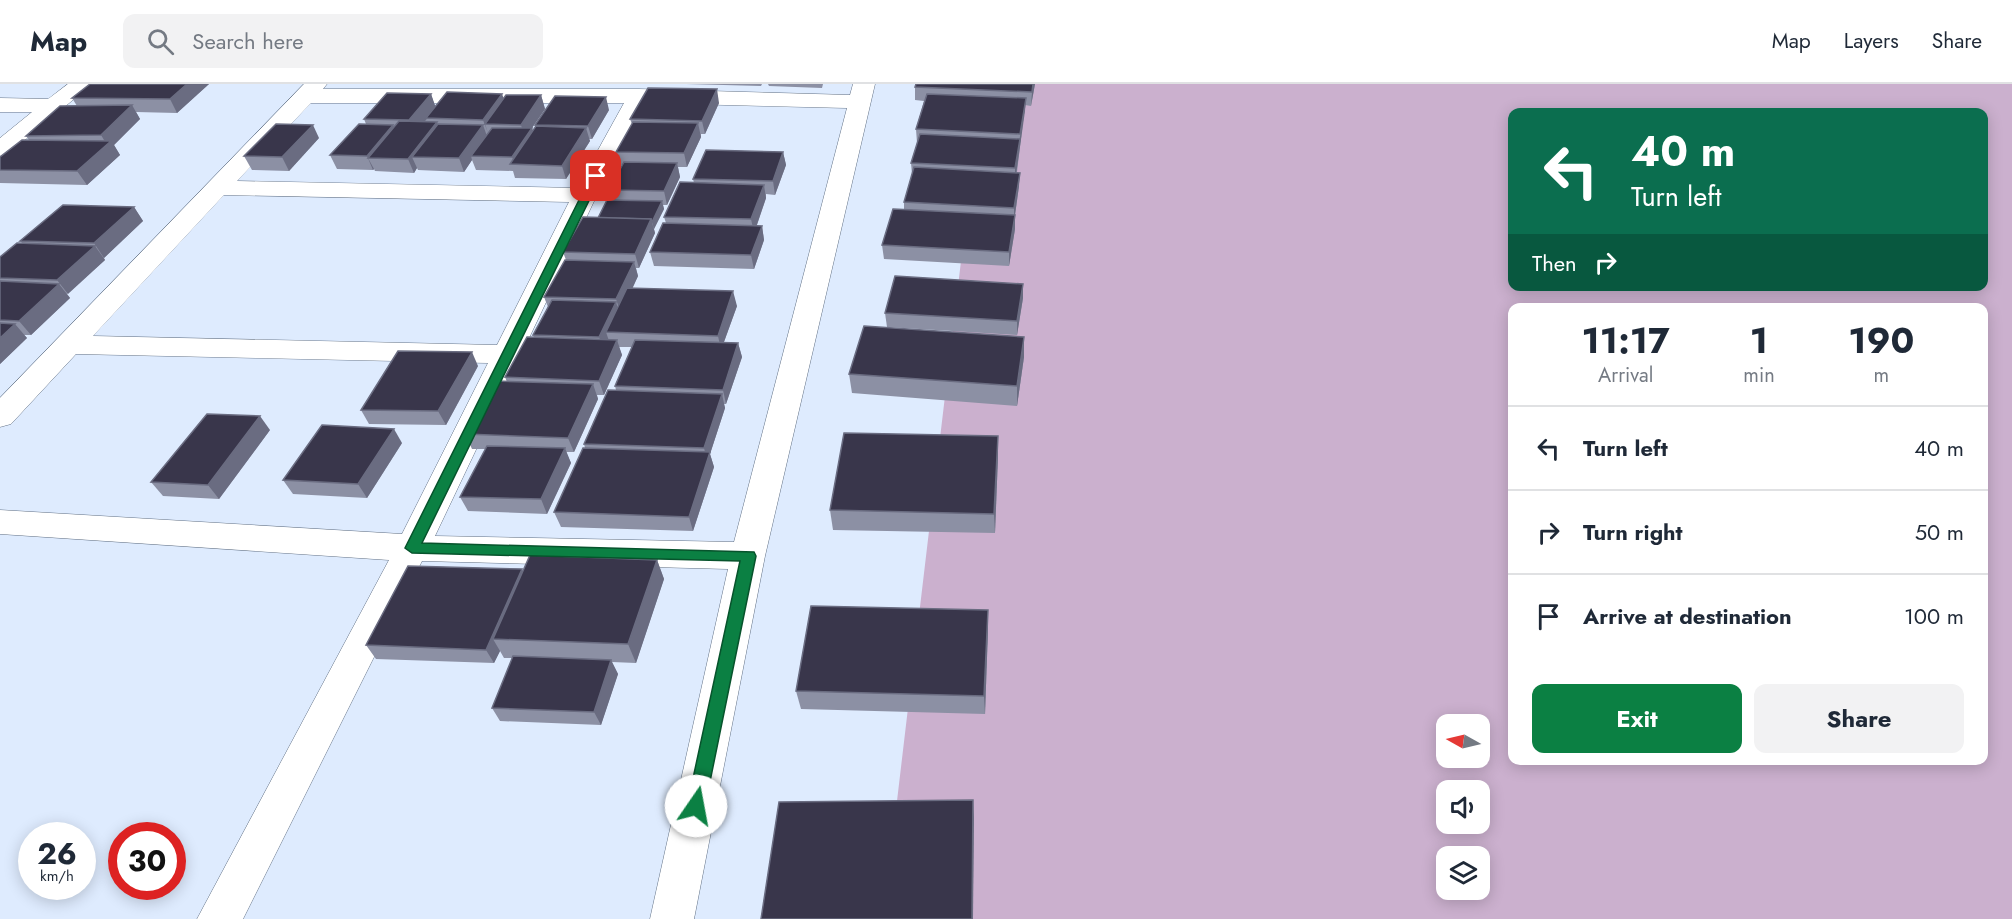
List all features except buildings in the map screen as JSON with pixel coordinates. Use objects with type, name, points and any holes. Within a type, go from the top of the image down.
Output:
[{"type":"street","points":[[0,149],[81,84]]},
{"type":"street","points":[[0,417],[311,90],[639,96],[861,93],[748,556],[672,919]]},
{"type":"street","points":[[219,919],[412,548],[585,195],[639,96]]},
{"type":"street","points":[[0,105],[53,106]]},
{"type":"street","points":[[216,188],[585,195]]},
{"type":"street","points":[[70,345],[508,354]]},
{"type":"street","points":[[0,522],[412,548],[748,556]]},
{"type":"shaded area","points":[[982,84],[2012,84],[2012,919],[883,919]]},
{"type":"route","points":[[596,176],[412,548],[748,556],[696,806]]}]
